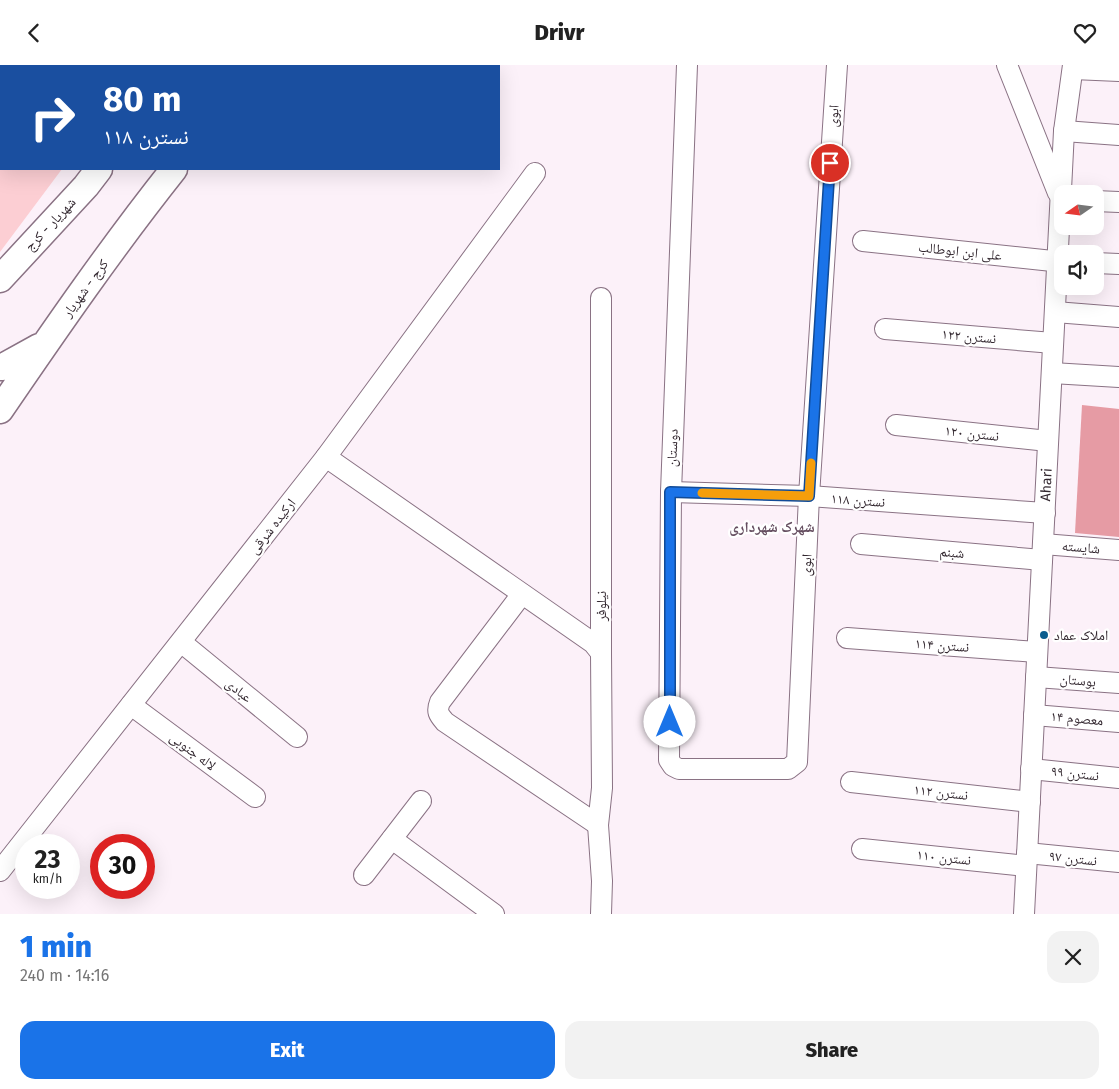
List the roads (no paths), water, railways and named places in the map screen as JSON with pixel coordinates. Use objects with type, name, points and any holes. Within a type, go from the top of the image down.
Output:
[{"type":"main road","name":"شهریار - کرج","points":[[0,279],[86,186],[98,170]]},
{"type":"main road","name":"کرج - شهریار","points":[[0,410],[44,345],[140,212],[173,170]]},
{"type":"main road","points":[[0,367],[44,345]]},
{"type":"street","name":"دوستان","points":[[686,65],[670,492],[669,760],[672,766],[678,769],[788,769],[794,765]]},
{"type":"street","name":"ابوی","points":[[794,765],[797,762],[809,496],[837,65]]},
{"type":"street","name":"Ahari","points":[[1007,65],[1056,185]]},
{"type":"street","points":[[1062,185],[1064,131],[1073,67],[1119,71]]},
{"type":"street","points":[[1064,131],[1119,135]]},
{"type":"street","name":"ارکیده شرقی","points":[[0,871],[326,457],[535,173]]},
{"type":"street","points":[[1104,201],[1119,202]]},
{"type":"street","name":"علی ابن ابوطالب","points":[[862,241],[1054,261]]},
{"type":"street","points":[[1104,263],[1119,264]]},
{"type":"street","name":"Ahari","points":[[1024,914],[1057,295]]},
{"type":"street","name":"نیلوفر","points":[[600,914],[602,881],[598,825],[602,788],[601,298]]},
{"type":"street","points":[[1055,312],[1119,317]]},
{"type":"street","name":"نسترن ۱۲۲","points":[[885,329],[1053,343]]},
{"type":"street","points":[[1052,373],[1119,377]]},
{"type":"street","name":"نسترن ۱۲۰","points":[[896,425],[1048,441]]},
{"type":"street","points":[[326,457],[593,643],[601,653]]},
{"type":"street","name":"نسترن ۱۱۸","points":[[670,492],[809,496],[1044,513]]},
{"type":"street","name":"شبنم","points":[[861,544],[1043,552]]},
{"type":"street","name":"شایسته","points":[[1043,552],[1119,550]]},
{"type":"street","points":[[522,594],[440,701],[437,707],[439,715],[445,722],[598,825]]},
{"type":"street","name":"نسترن ۱۱۴","points":[[847,638],[1037,652]]},
{"type":"street","name":"عبادی","points":[[181,642],[297,737]]},
{"type":"street","name":"بوستان","points":[[1036,677],[1119,683]]},
{"type":"street","name":"لاله جنوبی","points":[[131,705],[255,797]]},
{"type":"street","name":"۱۴ معصوم","points":[[1034,715],[1119,722]]},
{"type":"street","name":"نسترن ۹۹","points":[[1032,769],[1119,778]]},
{"type":"street","name":"نسترن ۱۱۲","points":[[851,782],[1030,801]]},
{"type":"street","points":[[364,875],[421,801]]},
{"type":"street","points":[[392,839],[494,914]]},
{"type":"street","name":"نسترن ۱۱۰","points":[[862,849],[1027,860]]},
{"type":"street","name":"نسترن ۹۷","points":[[1027,860],[1119,862]]},
{"type":"place","name":"املاک عماد","points":[[1044,635]]},
{"type":"district","name":"شهرک شهرداری","points":[[772,527]]}]
